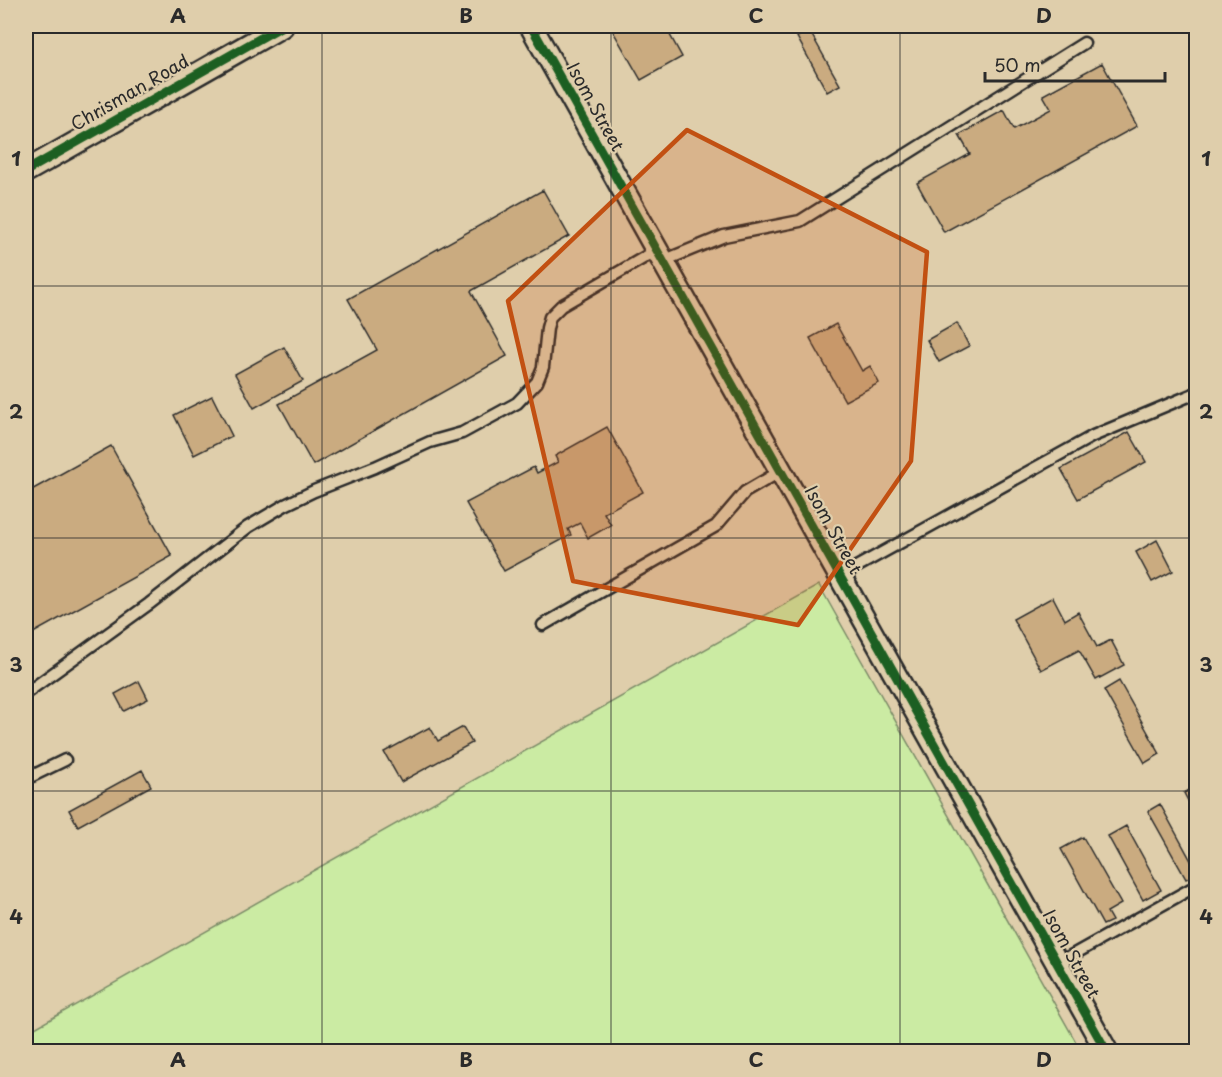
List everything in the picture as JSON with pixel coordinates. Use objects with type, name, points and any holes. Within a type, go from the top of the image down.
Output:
[{"type":"street","name":"Chrisman Road","points":[[26,171],[282,26]]},
{"type":"street","name":"Isom Street","points":[[531,26],[1107,1052]]},
{"type":"lane","points":[[26,693],[149,604],[248,528],[285,505],[430,442],[462,433],[517,403],[537,382],[546,353],[550,317],[561,306],[660,256],[724,236],[800,221],[1084,43]]},
{"type":"lane","points":[[840,576],[1094,436],[1197,393]]},
{"type":"lane","points":[[543,625],[716,526],[745,492],[781,471]]},
{"type":"lane","points":[[26,779],[65,760]]},
{"type":"lane","points":[[1058,963],[1197,886]]},
{"type":"highlighted area","points":[[687,130],[927,252],[911,461],[798,625],[573,581],[508,301]]},
{"type":"green space","points":[[819,585],[1081,1051],[26,1051],[26,1033]]},
{"type":"building","points":[[610,26],[665,26],[682,57],[641,80]]},
{"type":"building","points":[[809,30],[840,85],[827,92],[797,37]]},
{"type":"building","points":[[1102,63],[1137,126],[944,232],[917,183],[970,154],[959,135],[1004,110],[1014,129],[1051,109],[1043,95]]},
{"type":"building","points":[[543,190],[569,236],[471,291],[507,356],[313,465],[279,404],[377,350],[348,299]]},
{"type":"building","points":[[957,323],[969,346],[939,362],[927,340]]},
{"type":"building","points":[[836,324],[862,371],[870,366],[879,383],[845,401],[810,338]]},
{"type":"building","points":[[284,347],[303,381],[254,408],[235,374]]},
{"type":"building","points":[[212,396],[232,436],[194,455],[174,415]]},
{"type":"building","points":[[607,427],[643,492],[604,513],[611,525],[588,538],[580,523],[568,529],[571,535],[504,571],[466,503],[534,467],[537,473],[558,462],[555,456]]},
{"type":"building","points":[[1129,432],[1146,462],[1078,499],[1061,469]]},
{"type":"building","points":[[111,446],[172,556],[26,637],[26,493]]},
{"type":"building","points":[[1157,540],[1173,571],[1152,582],[1136,552]]},
{"type":"building","points":[[1053,597],[1065,620],[1078,612],[1097,647],[1111,640],[1124,665],[1096,680],[1079,650],[1041,670],[1013,619]]},
{"type":"building","points":[[139,681],[148,699],[124,711],[115,694]]},
{"type":"building","points":[[1119,681],[1160,754],[1145,763],[1104,690]]},
{"type":"building","points":[[430,727],[438,741],[463,727],[472,743],[401,782],[384,752]]},
{"type":"building","points":[[142,770],[151,786],[78,826],[69,810]]},
{"type":"building","points":[[1196,786],[1196,816],[1184,793]]},
{"type":"building","points":[[1160,804],[1196,870],[1196,874],[1186,879],[1148,811]]},
{"type":"building","points":[[1126,826],[1161,890],[1143,900],[1108,836]]},
{"type":"building","points":[[1083,837],[1121,904],[1107,912],[1112,921],[1103,925],[1061,849]]},
{"type":"cycle path","points":[[26,171],[282,26]]},
{"type":"cycle path","points":[[531,26],[1107,1052]]}]
